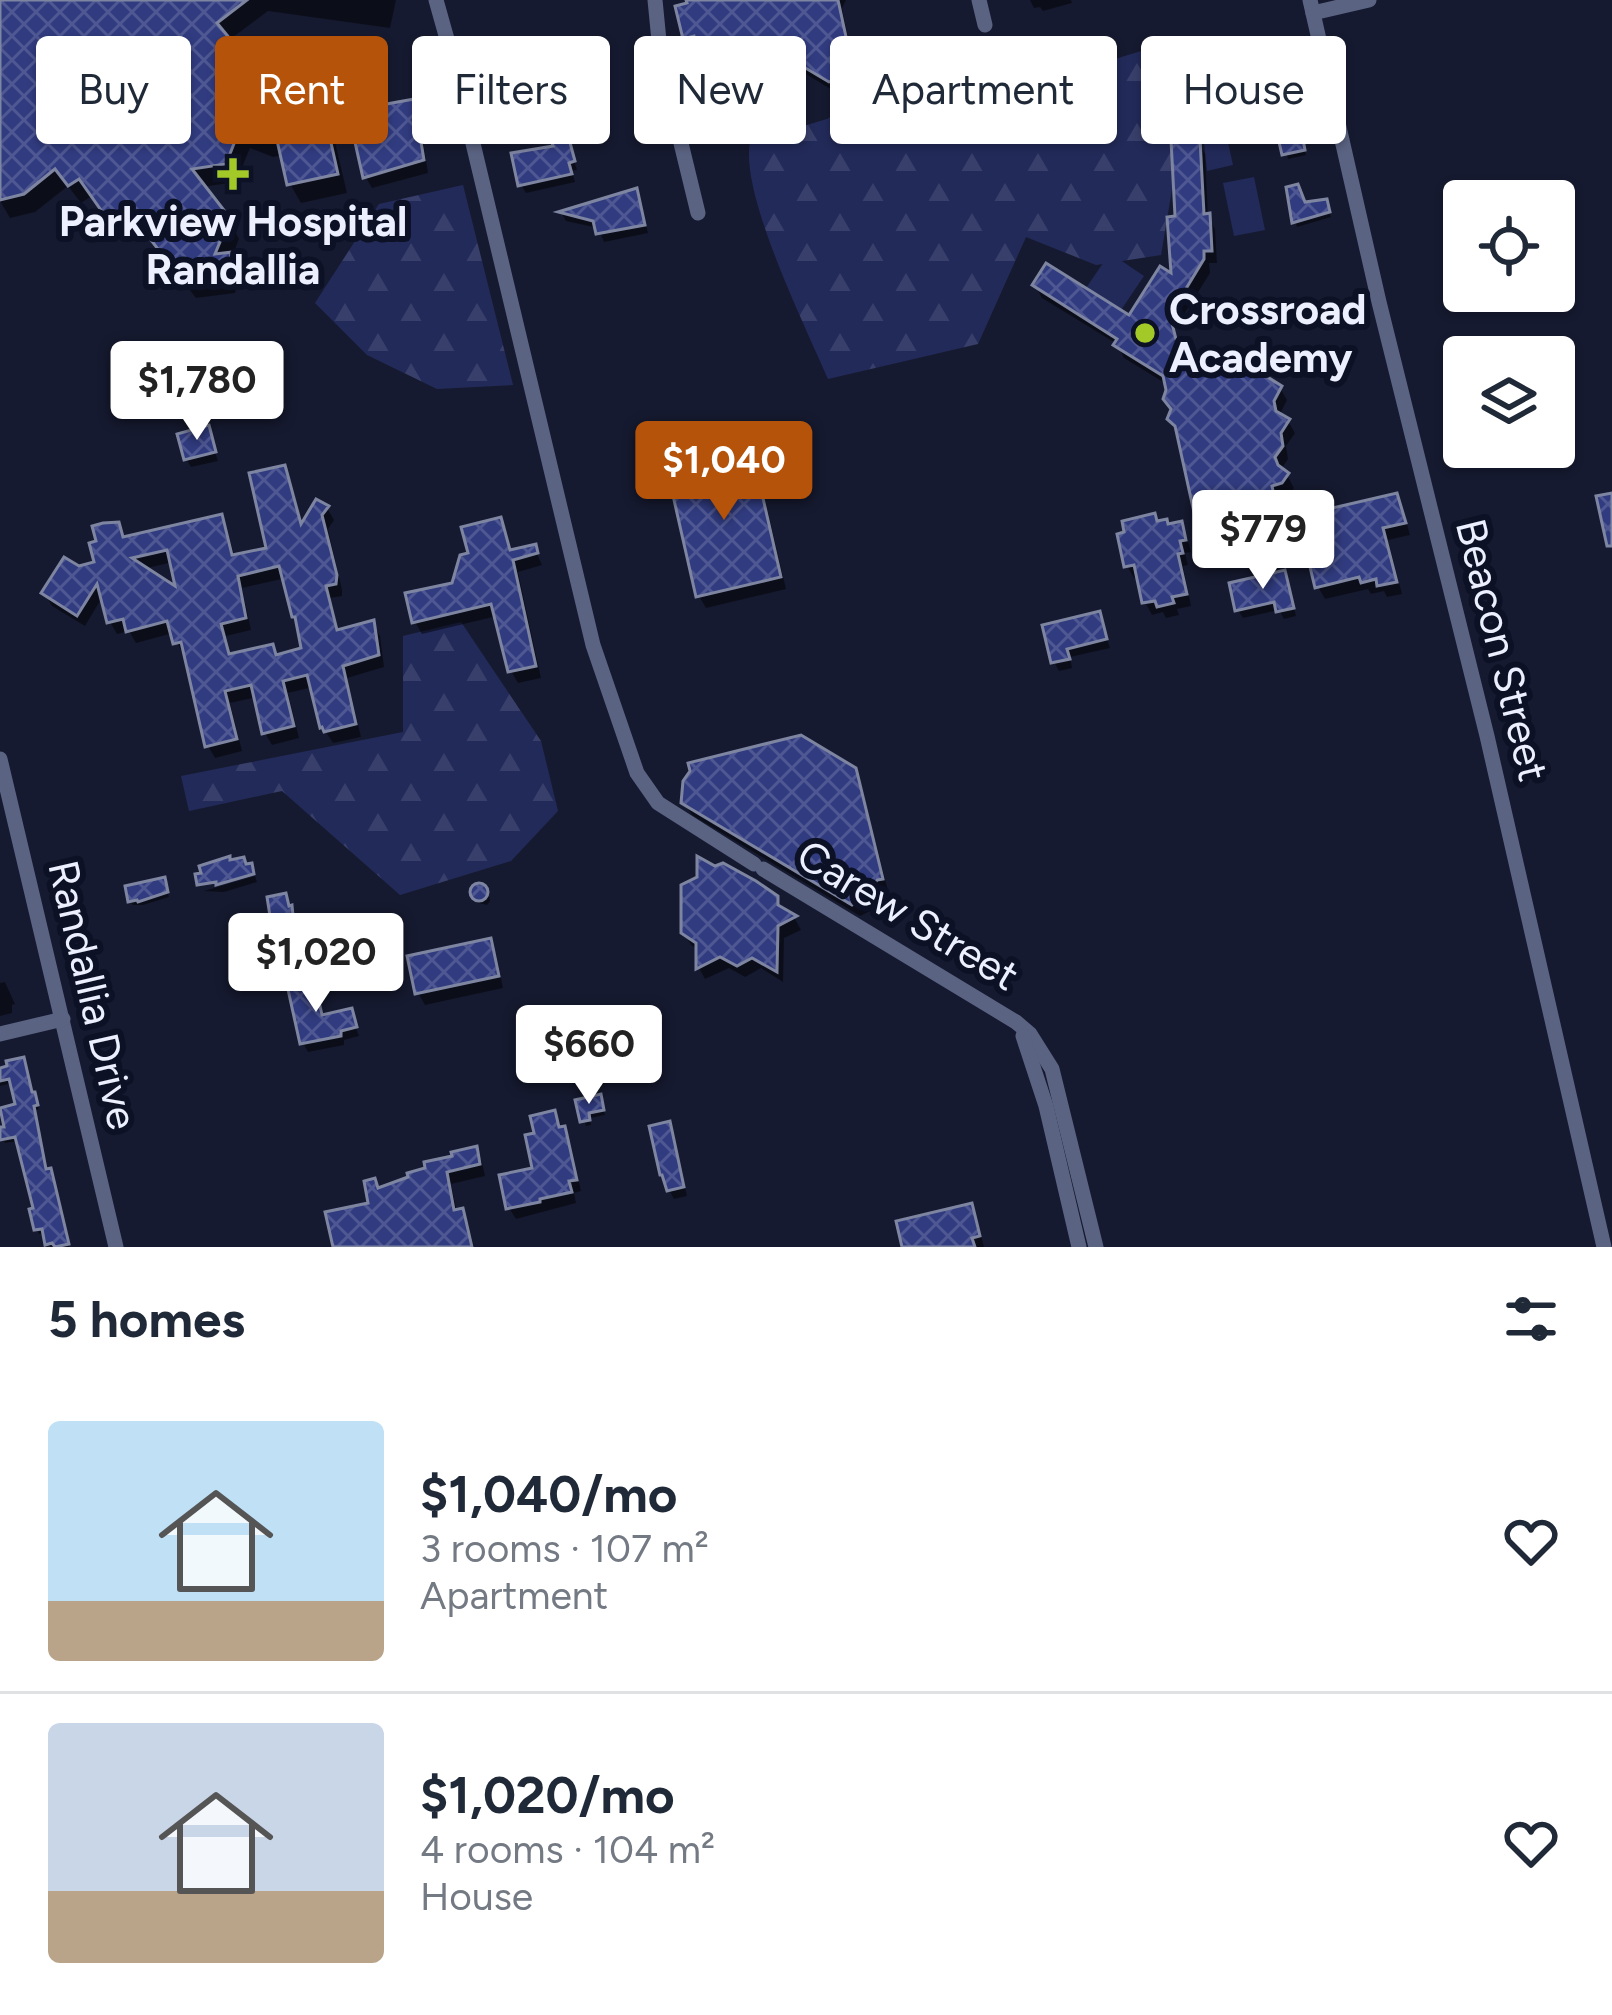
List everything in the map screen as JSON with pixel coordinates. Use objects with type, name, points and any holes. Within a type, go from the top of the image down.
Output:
[{"type":"street","name":"Carew Street","points":[[436,0],[593,645],[637,773],[658,803],[1030,1034],[1052,1069],[1096,1247]]},
{"type":"street","points":[[655,0],[661,61],[698,213]]},
{"type":"street","points":[[979,0],[985,25]]},
{"type":"street","points":[[1311,6],[1369,0]]},
{"type":"street","name":"Beacon Street","points":[[1311,6],[1604,1247]]},
{"type":"street","name":"Randallia Drive","points":[[0,759],[116,1247]]},
{"type":"street","points":[[0,1034],[63,1019]]},
{"type":"street","name":"Carew Street","points":[[1016,1022],[1030,1050],[1046,1106],[1079,1247]]},
{"type":"green space","points":[[1141,51],[1141,144],[1176,144],[1161,255],[1096,265],[1026,237],[978,344],[828,379],[764,226],[750,144],[806,144],[806,125],[830,117],[830,144],[1117,144],[1117,58]]},
{"type":"green space","points":[[1204,144],[1228,144],[1233,165],[1207,171]]},
{"type":"green space","points":[[1254,177],[1265,230],[1234,236],[1223,183]]},
{"type":"green space","points":[[463,185],[513,385],[437,389],[367,355],[315,303],[379,204]]},
{"type":"green space","points":[[1110,253],[1144,276],[1121,310],[1086,288]]},
{"type":"green space","points":[[461,622],[541,741],[558,811],[511,861],[400,895],[282,791],[189,811],[181,776],[403,732],[403,636]]},
{"type":"building","points":[[0,0],[247,0],[217,23],[228,36],[215,36],[215,144],[234,144],[226,164],[192,169],[230,218],[215,254],[232,252],[225,275],[182,280],[137,222],[108,220],[79,179],[68,186],[55,169],[24,194],[0,200]]},
{"type":"building","points":[[838,0],[846,36],[830,36],[830,82],[806,68],[806,36],[682,36],[675,6]]},
{"type":"building","points":[[412,99],[412,144],[421,144],[424,160],[363,178],[355,144],[388,144],[388,104]]},
{"type":"building","points":[[278,144],[331,144],[338,174],[287,185]]},
{"type":"building","points":[[570,144],[575,161],[569,163],[572,174],[518,186],[511,153]]},
{"type":"building","name":"Crossroad Academy","points":[[1171,144],[1200,144],[1204,214],[1210,213],[1212,251],[1204,251],[1204,259],[1170,315],[1176,339],[1220,368],[1228,352],[1282,386],[1274,401],[1276,411],[1290,419],[1275,457],[1289,473],[1282,483],[1272,486],[1278,514],[1197,526],[1175,426],[1167,419],[1171,409],[1163,399],[1163,376],[1113,345],[1117,339],[1032,285],[1046,263],[1129,315],[1160,266],[1171,273],[1167,217],[1175,216]]},
{"type":"building","points":[[1279,144],[1304,144],[1305,150],[1282,155]]},
{"type":"building","points":[[1298,184],[1305,202],[1327,199],[1330,212],[1292,223],[1286,187]]},
{"type":"building","points":[[637,188],[645,225],[596,234],[593,221],[558,212]]},
{"type":"building","points":[[209,425],[216,452],[184,460],[177,434]]},
{"type":"building","points":[[752,450],[781,577],[696,597],[667,469]]},
{"type":"building","points":[[285,465],[301,524],[316,499],[329,506],[322,515],[337,575],[336,584],[326,586],[337,630],[374,620],[379,655],[343,666],[356,724],[324,732],[320,728],[307,675],[283,681],[294,726],[262,734],[251,685],[225,691],[237,739],[205,747],[181,642],[173,644],[167,621],[126,632],[123,619],[107,623],[97,584],[77,616],[41,593],[64,557],[79,566],[94,562],[89,543],[96,541],[92,526],[103,523],[119,522],[123,537],[222,514],[232,555],[266,548],[249,473]],"holes":[[[167,550],[175,586],[132,558]],[[279,566],[301,648],[276,655],[273,644],[229,654],[221,624],[246,618],[238,576]]]},
{"type":"building","points":[[1397,493],[1406,523],[1383,528],[1397,582],[1377,586],[1376,579],[1361,583],[1359,577],[1315,588],[1298,516]]},
{"type":"building","points":[[1612,493],[1612,546],[1607,546],[1596,496]]},
{"type":"building","points":[[1155,513],[1157,521],[1182,521],[1186,540],[1180,541],[1183,553],[1178,554],[1187,594],[1157,607],[1155,601],[1142,603],[1134,565],[1124,567],[1117,534],[1124,532],[1122,521]]},
{"type":"building","points":[[501,517],[510,550],[536,544],[538,553],[513,560],[536,666],[508,672],[491,604],[412,623],[405,593],[452,583],[460,555],[468,553],[461,527]]},
{"type":"building","points":[[1285,570],[1294,608],[1276,612],[1274,602],[1235,611],[1229,583]]},
{"type":"building","points":[[1100,611],[1107,639],[1067,649],[1070,659],[1051,663],[1042,625]]},
{"type":"building","points":[[801,735],[856,768],[883,879],[852,905],[681,803],[688,763]]},
{"type":"building","points":[[230,856],[230,860],[244,857],[246,864],[252,863],[254,874],[216,885],[197,885],[199,866]]},
{"type":"building","points":[[697,856],[715,866],[723,863],[756,881],[778,896],[778,905],[797,916],[778,926],[777,972],[752,958],[737,966],[720,957],[696,969],[696,943],[681,933],[681,885],[697,877]]},
{"type":"building","points":[[165,877],[168,892],[128,902],[125,886]]},
{"type":"building","points":[[479,883],[488,892],[479,901],[470,892]]},
{"type":"building","points":[[286,893],[295,936],[290,944],[281,946],[276,928],[272,929],[267,897]]},
{"type":"building","points":[[491,938],[499,976],[415,994],[407,956]]},
{"type":"building","points":[[314,979],[322,1015],[352,1008],[357,1027],[341,1031],[341,1036],[300,1044],[287,985]]},
{"type":"building","points":[[24,1057],[38,1105],[34,1106],[46,1169],[51,1168],[69,1244],[55,1247],[45,1245],[42,1229],[34,1230],[15,1137],[0,1140],[0,1127],[4,1127],[0,1108],[15,1104],[9,1079],[0,1081],[0,1068],[7,1066],[6,1061]]},
{"type":"building","points":[[601,1094],[604,1110],[589,1113],[590,1120],[580,1122],[575,1100]]},
{"type":"building","points":[[555,1110],[559,1127],[565,1126],[577,1180],[569,1181],[572,1192],[506,1209],[499,1175],[532,1168],[525,1135],[534,1133],[530,1116]]},
{"type":"building","points":[[670,1121],[684,1187],[667,1191],[649,1126]]},
{"type":"building","points":[[477,1146],[480,1164],[447,1172],[454,1210],[463,1208],[472,1247],[333,1247],[325,1212],[368,1203],[364,1181],[375,1178],[378,1188],[425,1168],[424,1162]]},
{"type":"building","points":[[972,1203],[980,1236],[972,1238],[975,1247],[902,1247],[896,1221]]},
{"type":"place","name":"Parkview Hospital Randallia","points":[[233,174]]},
{"type":"place","name":"Crossroad Academy","points":[[1145,333]]}]
